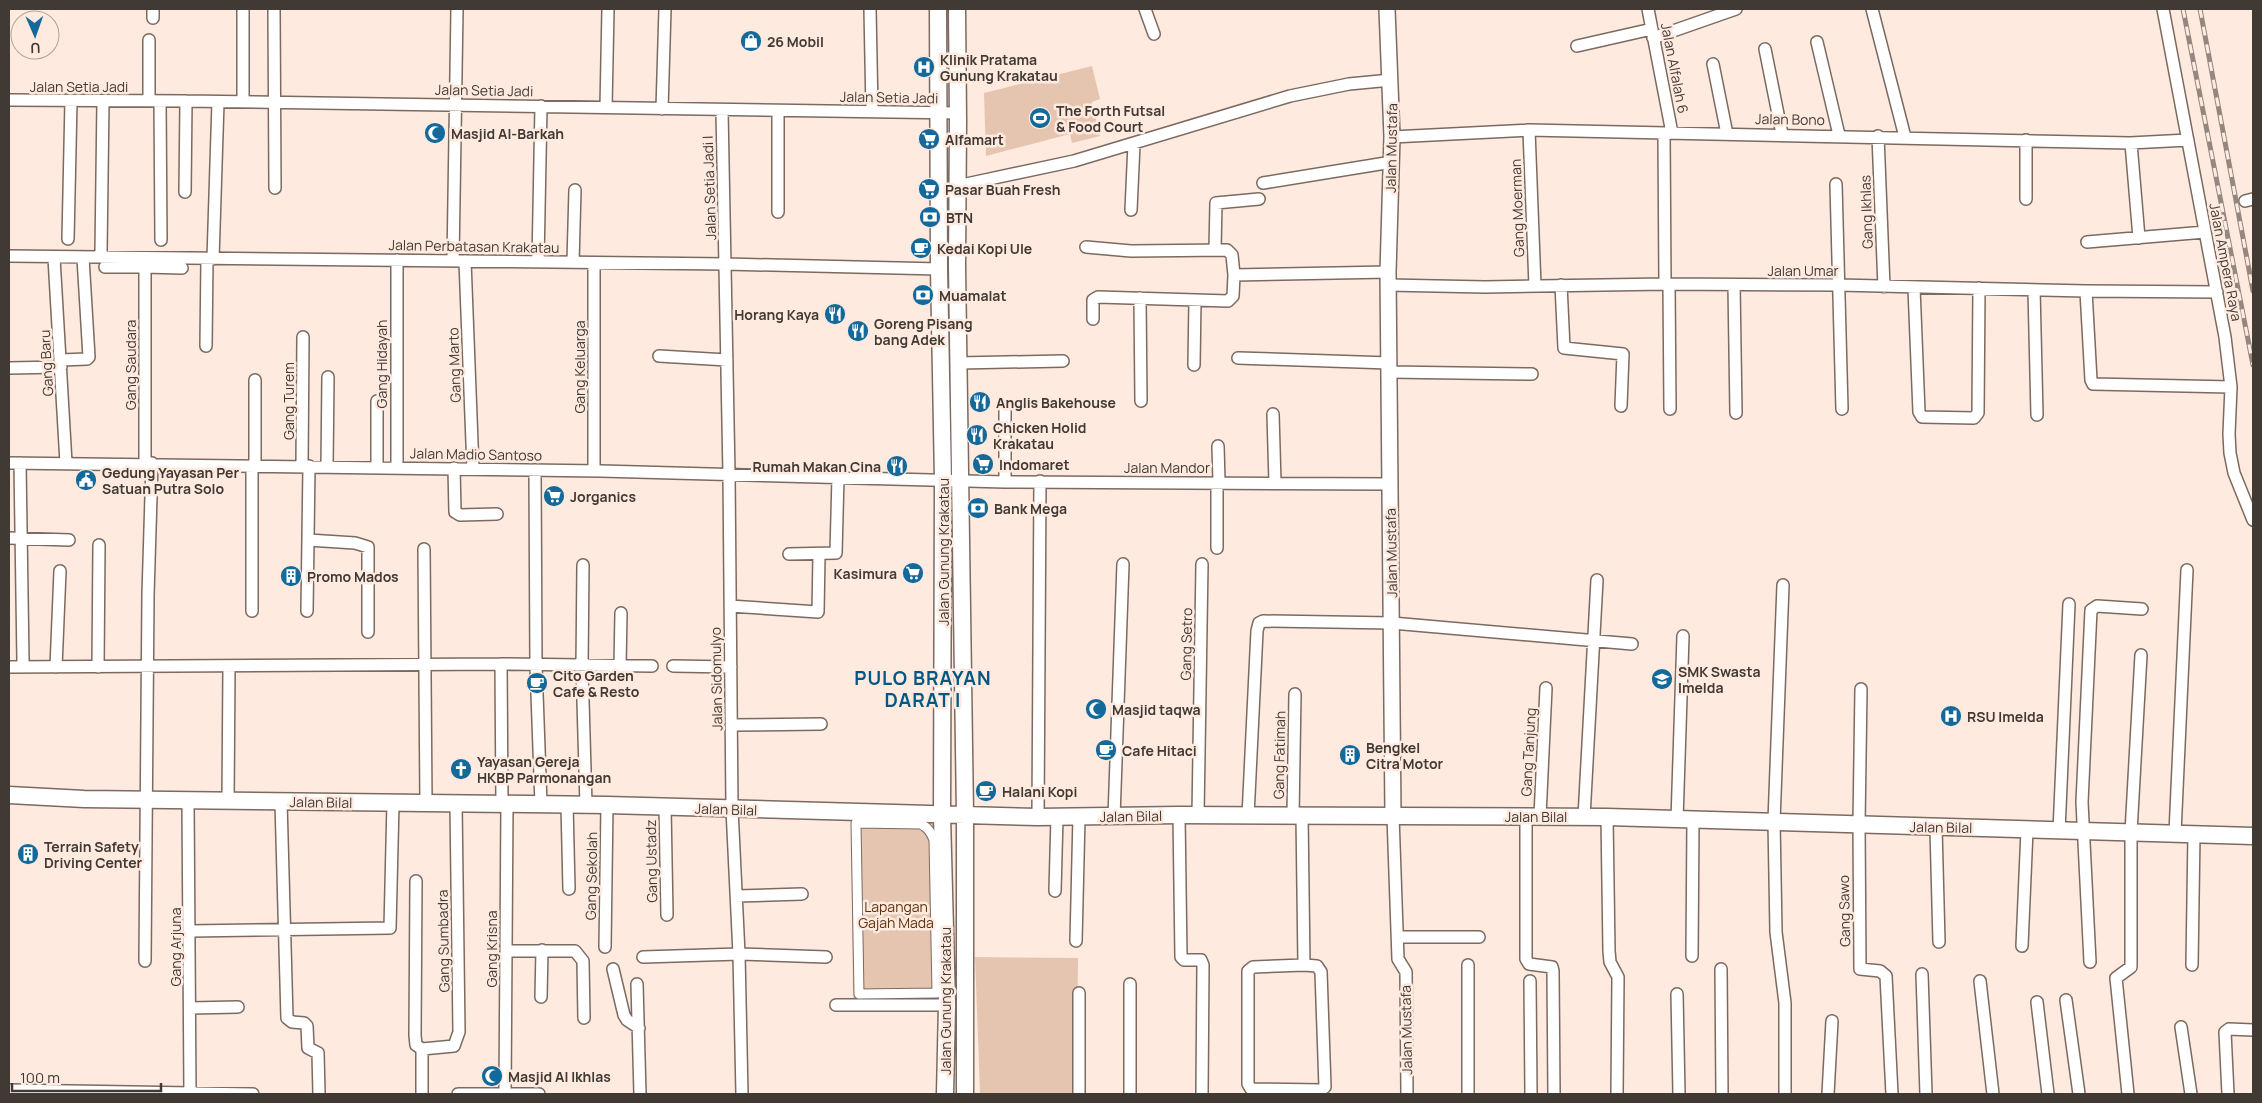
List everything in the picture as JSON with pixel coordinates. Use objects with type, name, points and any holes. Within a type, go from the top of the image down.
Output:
[{"type":"main road","name":"Jalan Gunung Krakatau","points":[[938,9],[940,114],[939,269],[943,480],[942,816],[945,1094]]},
{"type":"main road","name":"Jalan Gunung Krakatau","points":[[957,9],[957,186],[965,815],[964,1094]]},
{"type":"main road","name":"Jalan Bilal","points":[[9,795],[228,802],[606,805],[732,809],[856,818],[965,815],[1038,817],[1179,815],[1533,816],[1774,821],[1936,828],[2253,836]]},
{"type":"street","points":[[243,9],[243,102]]},
{"type":"street","points":[[274,9],[274,188]]},
{"type":"street","points":[[453,261],[458,9]]},
{"type":"street","points":[[606,107],[608,9]]},
{"type":"street","points":[[662,109],[665,9]]},
{"type":"street","points":[[870,9],[872,111]]},
{"type":"street","points":[[1145,9],[1154,34]]},
{"type":"street","name":"Jalan Mustafa","points":[[1387,9],[1392,137],[1388,278],[1393,816],[1398,959],[1406,972],[1407,1094]]},
{"type":"street","name":"Jalan Alfalah 6","points":[[1648,9],[1668,134],[1667,284],[1670,409]]},
{"type":"street","points":[[1577,46],[1652,34],[1736,9]]},
{"type":"street","points":[[1872,9],[1905,137]]},
{"type":"street","name":"Jalan Ampera Raya","points":[[2163,9],[2217,292],[2231,388],[2230,454],[2234,473],[2253,520]]},
{"type":"street","points":[[149,40],[155,101],[161,240]]},
{"type":"street","points":[[1817,42],[1839,135]]},
{"type":"street","points":[[1765,49],[1782,134]]},
{"type":"street","points":[[1713,64],[1728,134]]},
{"type":"street","points":[[957,186],[1074,161],[1290,96],[1349,84],[1391,80]]},
{"type":"street","name":"Jalan Setia Jadi","points":[[9,100],[958,113]]},
{"type":"street","points":[[68,239],[71,101]]},
{"type":"street","points":[[101,252],[103,101]]},
{"type":"street","points":[[185,192],[186,101]]},
{"type":"street","points":[[206,346],[218,102]]},
{"type":"street","points":[[538,262],[542,106]]},
{"type":"street","name":"Jalan Setia Jadi I","points":[[722,111],[726,264]]},
{"type":"street","points":[[778,111],[778,212]]},
{"type":"street","name":"Jalan Bono","points":[[1392,137],[1529,130],[1668,134],[1839,135],[2131,143],[2188,140]]},
{"type":"street","name":"Gang Moerman","points":[[1529,130],[1535,286]]},
{"type":"street","name":"Gang Ikhlas","points":[[1878,136],[1884,287]]},
{"type":"street","points":[[2026,140],[2026,199]]},
{"type":"street","points":[[2131,143],[2139,238]]},
{"type":"street","points":[[1131,210],[1134,144]]},
{"type":"street","points":[[1263,183],[1392,162]]},
{"type":"street","points":[[1836,184],[1842,409]]},
{"type":"street","points":[[573,262],[575,190]]},
{"type":"street","points":[[1215,249],[1216,202],[1259,198]]},
{"type":"street","points":[[2087,242],[2205,232]]},
{"type":"street","points":[[1086,247],[1131,251],[1215,249],[1231,252],[1234,275],[1231,299],[1225,302],[1096,297],[1092,304],[1093,319]]},
{"type":"street","name":"Jalan Perbatasan Krakatau","points":[[9,256],[55,260],[83,258],[397,260],[939,269]]},
{"type":"street","points":[[9,368],[61,364],[89,357],[83,258]]},
{"type":"street","name":"Gang Baru","points":[[55,260],[66,463]]},
{"type":"street","name":"Gang Hidayah","points":[[397,260],[397,467]]},
{"type":"street","name":"Gang Marto","points":[[465,261],[473,468]]},
{"type":"street","name":"Gang Keluarga","points":[[594,263],[594,471]]},
{"type":"street","name":"Jalan Sidomulyo","points":[[726,264],[732,809],[739,954],[742,1094]]},
{"type":"street","points":[[105,267],[182,268]]},
{"type":"street","name":"Gang Saudara","points":[[144,267],[148,463],[145,961]]},
{"type":"street","name":"Jalan Umar","points":[[1234,275],[1388,278],[1535,286],[1667,284],[1839,285],[1914,288],[2217,292]]},
{"type":"street","points":[[1561,285],[1564,348],[1624,354],[1621,406]]},
{"type":"street","points":[[1734,285],[1736,413]]},
{"type":"street","points":[[1914,288],[1919,412],[1922,417],[1959,419],[1974,418],[1978,413],[1979,288]]},
{"type":"street","points":[[2034,290],[2037,415]]},
{"type":"street","points":[[2086,291],[2091,380],[2093,384],[2231,388]]},
{"type":"street","points":[[1140,298],[1141,401]]},
{"type":"street","points":[[1194,365],[1195,300]]},
{"type":"street","name":"Gang Turem","points":[[303,337],[308,540],[307,612]]},
{"type":"street","points":[[659,356],[728,360]]},
{"type":"street","points":[[1238,358],[1532,374]]},
{"type":"street","points":[[959,363],[1063,361]]},
{"type":"street","points":[[327,466],[328,377]]},
{"type":"street","points":[[252,611],[255,380]]},
{"type":"street","points":[[377,401],[378,468]]},
{"type":"street","points":[[1005,406],[1005,482]]},
{"type":"street","points":[[1274,414],[1274,483]]},
{"type":"street","points":[[1217,548],[1218,446]]},
{"type":"street","points":[[14,463],[21,538],[23,661]]},
{"type":"street","name":"Jalan Madio Santoso","points":[[14,463],[473,468],[943,480]]},
{"type":"street","points":[[454,468],[457,513],[497,514]]},
{"type":"street","points":[[535,470],[536,666],[541,804]]},
{"type":"street","points":[[789,554],[819,555],[836,553],[838,477]]},
{"type":"street","name":"Jalan Mandor","points":[[943,480],[1390,484]]},
{"type":"street","points":[[1038,817],[1040,482]]},
{"type":"street","points":[[9,538],[69,540]]},
{"type":"street","points":[[308,540],[355,542],[368,547],[368,632]]},
{"type":"street","points":[[98,667],[99,545]]},
{"type":"street","points":[[424,549],[426,804]]},
{"type":"street","points":[[730,606],[818,612],[819,555]]},
{"type":"street","points":[[1114,817],[1123,564]]},
{"type":"street","name":"Gang Setro","points":[[1198,815],[1202,564]]},
{"type":"street","points":[[583,565],[582,666],[586,805]]},
{"type":"street","points":[[2175,833],[2187,570]]},
{"type":"street","points":[[56,667],[60,571]]},
{"type":"street","points":[[1584,817],[1597,580]]},
{"type":"street","points":[[1783,585],[1774,821],[1776,932],[1785,1002],[1785,1094]]},
{"type":"street","points":[[2059,830],[2069,604]]},
{"type":"street","points":[[2090,962],[2082,779],[2091,610],[2097,606],[2142,609]]},
{"type":"street","points":[[620,666],[621,613]]},
{"type":"street","points":[[1248,816],[1257,631],[1259,623],[1268,620],[1392,623],[1632,644]]},
{"type":"street","points":[[1683,636],[1685,820],[1692,956]]},
{"type":"street","points":[[2128,1094],[2116,978],[2132,968],[2131,832],[2141,655]]},
{"type":"street","points":[[9,667],[501,664],[536,666],[652,666]]},
{"type":"street","name":"Gang Krisna","points":[[501,664],[506,950],[505,1094]]},
{"type":"street","points":[[673,666],[731,667]]},
{"type":"street","points":[[228,802],[229,667]]},
{"type":"street","name":"Gang Tanjung","points":[[1546,688],[1533,816],[1526,959],[1529,964],[1552,966],[1554,1094]]},
{"type":"street","points":[[1858,824],[1861,689]]},
{"type":"street","name":"Gang Fatimah","points":[[1295,694],[1304,965]]},
{"type":"street","points":[[732,725],[821,724]]},
{"type":"street","name":"Gang Arjuna","points":[[188,801],[190,1094]]},
{"type":"street","points":[[281,802],[287,1018],[292,1022],[304,1023],[307,1026],[308,1048],[318,1053],[319,1094]]},
{"type":"street","points":[[190,931],[390,928],[393,803]]},
{"type":"street","name":"Gang Sumbadra","points":[[422,1049],[454,1046],[459,1032],[456,804]]},
{"type":"street","points":[[567,805],[569,889]]},
{"type":"street","name":"Gang Sekolah","points":[[605,947],[606,805]]},
{"type":"street","name":"Gang Ustadz","points":[[665,807],[667,915]]},
{"type":"street","points":[[1179,815],[1181,958],[1184,960],[1201,960],[1203,965],[1202,1094]]},
{"type":"street","points":[[1055,891],[1057,817]]},
{"type":"street","points":[[1076,941],[1079,817]]},
{"type":"street","points":[[1607,817],[1609,951],[1610,962],[1618,977],[1617,1094]]},
{"type":"street","points":[[856,818],[921,824],[932,833],[934,840],[943,997],[859,994],[856,818]]},
{"type":"street","name":"Gang Sawo","points":[[1858,824],[1860,969],[1880,971],[1886,976],[1892,1094]]},
{"type":"street","points":[[1936,828],[1939,942]]},
{"type":"street","points":[[2022,946],[2027,830]]},
{"type":"street","points":[[2192,965],[2194,834]]},
{"type":"street","points":[[416,882],[415,1035],[416,1044],[422,1049],[422,1094]]},
{"type":"street","points":[[736,896],[802,894]]},
{"type":"street","points":[[1398,937],[1479,937]]},
{"type":"street","points":[[506,950],[575,951],[580,955],[583,961],[584,1018]]},
{"type":"street","points":[[541,997],[542,950]]},
{"type":"street","points":[[643,957],[739,954],[826,957]]},
{"type":"street","points":[[1304,965],[1316,966],[1321,972],[1324,1088],[1322,1090],[1251,1089],[1248,1084],[1248,971],[1253,967],[1304,965]]},
{"type":"street","points":[[1468,965],[1468,1094]]},
{"type":"street","points":[[613,969],[624,1015],[627,1020],[638,1028]]},
{"type":"street","points":[[1721,969],[1722,1094]]},
{"type":"street","points":[[1922,974],[1926,1094]]},
{"type":"street","points":[[1530,981],[1531,1094]]},
{"type":"street","points":[[1980,981],[1993,1094]]},
{"type":"street","points":[[637,984],[640,1094]]},
{"type":"street","points":[[1130,984],[1130,1094]]},
{"type":"street","points":[[1079,993],[1079,1094]]},
{"type":"street","points":[[1677,994],[1679,1094]]},
{"type":"street","points":[[836,1005],[943,997]]},
{"type":"street","points":[[2066,1000],[2079,1094]]},
{"type":"street","points":[[2037,1002],[2048,1094]]},
{"type":"street","points":[[190,1008],[238,1007]]},
{"type":"street","points":[[1828,1094],[1832,1021]]},
{"type":"street","points":[[2181,1027],[2191,1094]]},
{"type":"street","points":[[2228,1094],[2225,1032],[2229,1030],[2253,1030]]},
{"type":"street","points":[[9,1090],[59,1093],[253,1094]]},
{"type":"street","points":[[458,1094],[538,1094]]},
{"type":"green space","name":"The Forth Futsal & Food Court","points":[[1092,66],[1100,99],[1092,102],[1100,136],[1072,143],[1070,134],[986,156],[984,93]]},
{"type":"green space","name":"Lapangan Gajah Mada","points":[[851,817],[923,819],[935,824],[941,1000],[853,999]]},
{"type":"green space","points":[[975,957],[1078,958],[1077,1094],[980,1093]]},
{"type":"railway","points":[[2183,9],[2253,365]]},
{"type":"railway","points":[[2200,9],[2253,291]]},
{"type":"place","name":"26 Mobil","points":[[751,41]]},
{"type":"place","name":"Klinik Pratama Gunung Krakatau","points":[[924,67]]},
{"type":"place","name":"The Forth Futsal & Food Court","points":[[1040,118]]},
{"type":"place","name":"Masjid Al-Barkah","points":[[435,133]]},
{"type":"place","name":"Alfamart","points":[[929,139]]},
{"type":"place","name":"Pasar Buah Fresh","points":[[929,189]]},
{"type":"place","name":"BTN","points":[[930,217]]},
{"type":"place","name":"Kedai Kopi Ule","points":[[921,248]]},
{"type":"place","name":"Muamalat","points":[[923,295]]},
{"type":"place","name":"Horang Kaya","points":[[835,314]]},
{"type":"place","name":"Goreng Pisang bang Adek","points":[[858,331]]},
{"type":"place","name":"Anglis Bakehouse","points":[[980,402]]},
{"type":"place","name":"Chicken Holid Krakatau","points":[[977,435]]},
{"type":"place","name":"Indomaret","points":[[983,464]]},
{"type":"place","name":"Rumah Makan Cina","points":[[897,466]]},
{"type":"place","name":"Gedung Yayasan Per Satuan Putra Solo","points":[[86,480]]},
{"type":"place","name":"Jorganics","points":[[554,496]]},
{"type":"place","name":"Bank Mega","points":[[978,508]]},
{"type":"place","name":"Kasimura","points":[[913,573]]},
{"type":"place","name":"Promo Mados","points":[[291,576]]},
{"type":"place","name":"SMK Swasta Imelda","points":[[1662,679]]},
{"type":"place","name":"Cito Garden Cafe & Resto","points":[[537,683]]},
{"type":"place","name":"Masjid taqwa","points":[[1096,709]]},
{"type":"place","name":"RSU Imelda","points":[[1951,716]]},
{"type":"place","name":"Cafe Hitaci","points":[[1106,750]]},
{"type":"place","name":"Bengkel Citra Motor","points":[[1350,755]]},
{"type":"place","name":"Yayasan Gereja HKBP Parmonangan","points":[[461,769]]},
{"type":"place","name":"Halani Kopi","points":[[986,791]]},
{"type":"place","name":"Terrain Safety Driving Center","points":[[28,854]]},
{"type":"place","name":"Masjid Al Ikhlas","points":[[492,1076]]},
{"type":"district","name":"PULO BRAYAN DARAT I","points":[[923,689]]}]
